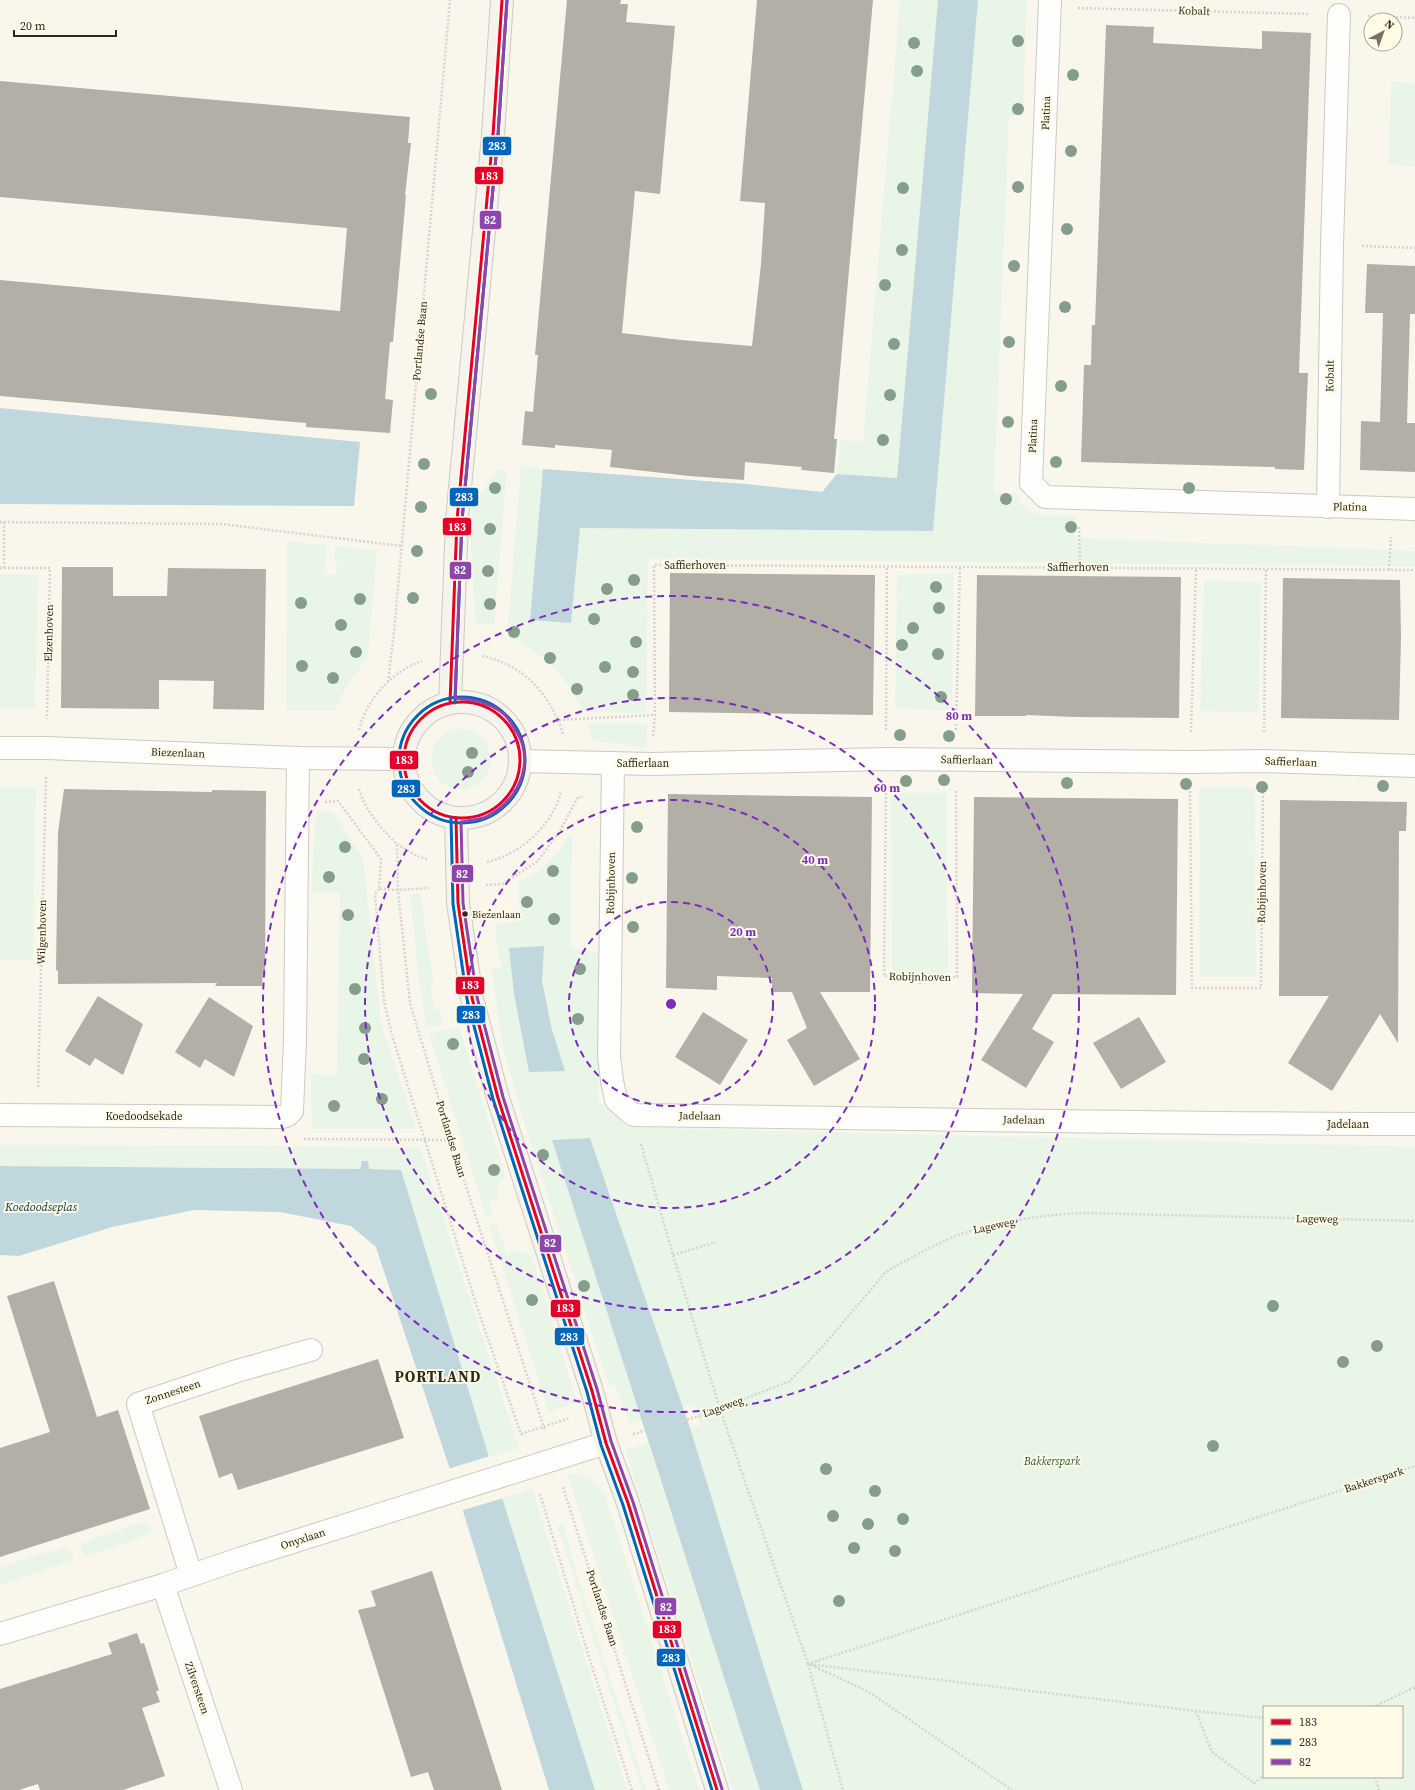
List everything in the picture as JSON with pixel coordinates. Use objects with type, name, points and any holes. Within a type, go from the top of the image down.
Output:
[{"type":"street","points":[[450,703],[457,520],[493,135],[502,0]]},
{"type":"street","name":"Platina","points":[[1050,3],[1031,483],[1045,497],[1415,509]]},
{"type":"street","name":"Kobalt","points":[[1328,507],[1332,245],[1339,15]]},
{"type":"street","points":[[465,702],[479,704],[493,710],[504,720],[513,732],[518,747],[520,762],[518,773],[509,795],[500,803],[480,815],[456,818],[442,815],[418,799],[410,787],[405,773],[404,759],[406,744],[412,729],[428,712],[450,703],[465,702]]},
{"type":"street","name":"Biezenlaan","points":[[0,748],[46,748],[298,758],[404,759]]},
{"type":"street","name":"Koedoodsekade","points":[[0,1115],[282,1117],[288,1115],[292,1111],[298,758]]},
{"type":"street","name":"Saffierlaan","points":[[520,762],[651,764],[886,759],[1190,762],[1264,761],[1415,766]]},
{"type":"street","name":"Robijnhoven","points":[[613,763],[609,1056],[616,1100],[633,1115]]},
{"type":"street","points":[[456,818],[458,903],[472,998],[498,1098],[598,1409],[606,1443],[630,1510],[717,1790]]},
{"type":"street","name":"Jadelaan","points":[[633,1115],[921,1118],[1227,1124],[1415,1124]]},
{"type":"street","name":"Zonnesteen","points":[[192,1575],[138,1404],[237,1371],[311,1350]]},
{"type":"street","name":"Onyxlaan","points":[[0,1634],[163,1585],[436,1496],[606,1443]]},
{"type":"street","name":"Zilversteen","points":[[163,1585],[231,1790]]},
{"type":"path","name":"Portlandse Baan","points":[[388,682],[402,546],[450,0]]},
{"type":"path","name":"Kobalt","points":[[1050,3],[1415,18]]},
{"type":"path","points":[[1332,245],[1415,248]]},
{"type":"path","points":[[1079,499],[1080,567]]},
{"type":"path","points":[[0,522],[222,524],[402,546]]},
{"type":"path","points":[[4,522],[4,568]]},
{"type":"path","name":"Saffierhoven","points":[[651,764],[655,715],[654,565],[1415,570]]},
{"type":"path","points":[[886,759],[887,566]]},
{"type":"path","points":[[955,760],[960,567]]},
{"type":"path","name":"Elzenhoven","points":[[0,568],[50,568],[46,748]]},
{"type":"path","points":[[1190,762],[1196,568]]},
{"type":"path","points":[[1264,761],[1266,569]]},
{"type":"path","points":[[452,654],[471,654],[490,658],[508,665],[525,675],[539,688],[547,698],[559,720],[566,748],[567,762],[565,780],[560,798],[551,815],[540,830],[511,853],[494,860],[475,864],[456,865],[436,862],[415,855],[397,844],[383,831],[371,815],[362,797],[356,778],[355,759],[360,725],[377,695],[388,682],[417,663],[434,657],[452,654]]},
{"type":"path","points":[[559,720],[655,715]]},
{"type":"path","name":"Wilgenhoven","points":[[38,1115],[46,748]]},
{"type":"path","name":"Robijnhoven","points":[[886,759],[884,976],[957,978],[955,760]]},
{"type":"path","name":"Robijnhoven","points":[[1190,762],[1192,988],[1260,988],[1264,761]]},
{"type":"path","name":"Portlandse Baan","points":[[397,844],[398,890],[410,1003],[451,1140],[659,1790]]},
{"type":"path","points":[[379,889],[375,894],[386,1010],[478,1306],[521,1434],[524,1468],[589,1657],[632,1790]]},
{"type":"path","points":[[920,977],[920,984]]},
{"type":"path","points":[[1226,988],[1226,993]]},
{"type":"path","points":[[633,1115],[673,1255],[720,1409],[808,1664],[843,1790]]},
{"type":"path","points":[[426,1140],[451,1140]]},
{"type":"path","name":"Lageweg","points":[[640,1432],[700,1416],[790,1381],[823,1346],[885,1273],[944,1241],[971,1231],[1055,1214],[1078,1213],[1415,1221]]},
{"type":"path","points":[[673,1255],[716,1242]]},
{"type":"path","points":[[521,1434],[598,1409]]},
{"type":"path","name":"Bakkerspark","points":[[808,1664],[1415,1466]]},
{"type":"path","points":[[808,1664],[1263,1718]]},
{"type":"path","points":[[808,1664],[869,1692],[1012,1790]]},
{"type":"path","points":[[1375,1706],[1415,1687]]},
{"type":"path","points":[[1196,1711],[1212,1752],[1254,1783],[1263,1777]]},
{"type":"path","points":[[1375,1778],[1379,1790]]},
{"type":"green space","points":[[900,0],[938,0],[897,478],[837,474],[841,440],[863,442]]},
{"type":"green space","points":[[978,0],[1027,0],[1023,116],[1009,116],[994,493],[1018,494],[1021,503],[1026,509],[1033,513],[1049,516],[1076,516],[1075,538],[1415,551],[1415,566],[648,559],[646,713],[584,712],[569,686],[553,666],[533,650],[507,636],[521,466],[543,469],[530,620],[571,623],[580,528],[933,531]]},
{"type":"green space","points":[[1391,82],[1415,83],[1415,166],[1388,165]]},
{"type":"green space","points":[[497,470],[507,470],[494,625],[476,624],[470,535],[472,511],[478,498]]},
{"type":"green space","points":[[287,541],[327,545],[324,574],[336,575],[337,561],[334,560],[335,546],[377,551],[368,656],[349,683],[335,710],[286,710]]},
{"type":"green space","points":[[953,573],[952,710],[895,709],[897,575]]},
{"type":"green space","points":[[0,574],[38,575],[35,709],[0,708]]},
{"type":"green space","points":[[1204,581],[1261,582],[1258,713],[1200,711]]},
{"type":"green space","points":[[588,724],[647,724],[646,748],[592,740]]},
{"type":"green space","points":[[455,729],[467,729],[483,737],[489,747],[491,759],[489,771],[483,781],[467,789],[455,789],[439,781],[431,765],[431,753],[439,737]]},
{"type":"green space","points":[[0,787],[36,788],[33,960],[0,960]]},
{"type":"green space","points":[[1199,788],[1255,788],[1256,977],[1200,977]]},
{"type":"green space","points":[[891,793],[947,793],[948,974],[892,974]]},
{"type":"green space","points":[[316,811],[333,812],[363,859],[381,1023],[416,1129],[312,1129],[311,1074],[337,1076],[340,893],[311,892]]},
{"type":"green space","name":"Bakkerspark","points":[[572,832],[571,949],[599,953],[598,1100],[627,1127],[1415,1147],[1415,1790],[803,1790],[690,1428],[701,1426],[694,1404],[683,1407],[590,1138],[553,1140],[641,1420],[630,1424],[615,1384],[609,1386],[521,1113],[502,1043],[491,968],[501,968],[494,924],[520,921],[518,883],[539,871],[559,851]],"holes":[[[544,946],[542,981],[552,1030],[529,1072],[514,994],[509,948]]]},
{"type":"green space","points":[[420,893],[434,986],[431,987],[435,1010],[439,1009],[443,1024],[427,1028],[418,974],[410,894]]},
{"type":"green space","points":[[459,1027],[505,1175],[497,1188],[499,1198],[489,1201],[493,1214],[486,1216],[429,1034]]},
{"type":"green space","points":[[0,1145],[420,1147],[519,1448],[489,1457],[401,1170],[369,1169],[362,1161],[360,1169],[0,1166]]},
{"type":"green space","points":[[496,1223],[507,1255],[518,1250],[532,1257],[577,1402],[549,1412],[489,1225]]},
{"type":"green space","points":[[648,1443],[760,1790],[733,1790],[626,1453],[628,1449]]},
{"type":"green space","points":[[572,1473],[582,1475],[592,1481],[606,1498],[699,1790],[669,1790],[568,1475]]},
{"type":"green space","points":[[532,1489],[627,1790],[595,1790],[502,1498]]},
{"type":"green space","points":[[141,1522],[146,1522],[151,1531],[147,1535],[84,1556],[80,1544]]},
{"type":"green space","points":[[563,1524],[577,1575],[646,1790],[642,1790],[557,1525]]},
{"type":"green space","points":[[64,1547],[69,1548],[73,1558],[70,1561],[2,1584],[0,1583],[0,1567]]},
{"type":"water","points":[[938,0],[978,0],[933,531],[580,528],[571,623],[530,620],[543,469],[746,484],[822,492],[837,474],[897,478]]},
{"type":"water","points":[[0,408],[360,442],[354,506],[0,504]]},
{"type":"water","points":[[544,946],[542,981],[552,1030],[565,1071],[529,1072],[514,994],[509,948]]},
{"type":"water","points":[[590,1138],[690,1428],[803,1790],[760,1790],[552,1140]]},
{"type":"water","name":"Koedoodseplas","points":[[362,1161],[368,1161],[369,1169],[401,1170],[489,1457],[595,1790],[549,1790],[450,1469],[376,1247],[351,1226],[280,1212],[194,1210],[112,1227],[19,1256],[0,1255],[0,1166],[360,1169]]},
{"type":"pier","points":[[490,1456],[504,1498],[460,1511],[448,1469]]},
{"type":"building","points":[[567,0],[621,0],[620,4],[628,4],[626,22],[675,26],[660,194],[635,191],[622,333],[752,346],[761,264],[765,203],[740,201],[757,0],[873,0],[834,439],[837,439],[834,473],[801,470],[802,467],[745,462],[744,480],[689,476],[610,467],[612,450],[555,445],[555,448],[522,445],[525,411],[533,412],[538,355],[535,355]]},
{"type":"building","points":[[1106,25],[1154,27],[1153,43],[1262,49],[1262,31],[1311,33],[1299,373],[1308,373],[1304,470],[1275,469],[1275,467],[1081,462],[1084,365],[1091,365],[1092,325],[1095,325]]},
{"type":"building","points":[[0,81],[410,117],[408,143],[411,143],[405,195],[393,342],[390,342],[385,399],[393,400],[390,433],[306,427],[306,423],[0,396],[0,280],[340,311],[347,228],[0,197]]},
{"type":"building","points":[[1367,264],[1415,266],[1415,314],[1410,314],[1407,423],[1415,423],[1415,472],[1360,470],[1361,421],[1380,422],[1383,313],[1365,313]]},
{"type":"building","points":[[62,567],[113,567],[113,596],[167,596],[168,568],[266,569],[264,710],[213,709],[214,681],[159,680],[159,709],[61,708]]},
{"type":"building","points":[[670,573],[875,575],[873,715],[669,712]]},
{"type":"building","points":[[977,575],[1181,577],[1179,718],[1026,715],[975,716]]},
{"type":"building","points":[[1283,578],[1400,580],[1401,637],[1399,720],[1281,718]]},
{"type":"building","points":[[64,789],[212,792],[212,790],[266,791],[265,972],[263,972],[262,986],[215,986],[217,983],[58,984],[58,971],[56,970],[58,832]]},
{"type":"building","points":[[668,794],[872,797],[870,992],[820,992],[860,1059],[814,1086],[787,1040],[807,1028],[792,992],[772,992],[772,978],[717,976],[717,990],[666,988]]},
{"type":"building","points":[[974,797],[1178,799],[1176,995],[1053,994],[1032,1029],[1054,1042],[1026,1088],[981,1060],[1023,994],[972,993]]},
{"type":"building","points":[[1280,800],[1407,802],[1406,831],[1399,831],[1398,1043],[1380,1014],[1332,1091],[1288,1063],[1329,996],[1279,996]]},
{"type":"building","points":[[98,996],[143,1024],[123,1075],[95,1058],[90,1066],[65,1051]]},
{"type":"building","points":[[209,997],[253,1026],[234,1077],[205,1059],[200,1068],[175,1052]]},
{"type":"building","points":[[703,1012],[748,1040],[720,1085],[675,1057]]},
{"type":"building","points":[[1139,1017],[1166,1062],[1121,1089],[1093,1043]]},
{"type":"building","points":[[54,1281],[97,1417],[118,1410],[150,1509],[0,1557],[0,1448],[50,1432],[7,1296]]},
{"type":"building","points":[[378,1359],[404,1438],[238,1490],[232,1473],[219,1478],[199,1416]]},
{"type":"building","points":[[432,1571],[502,1790],[434,1790],[428,1772],[411,1777],[358,1610],[376,1606],[371,1591]]},
{"type":"building","points":[[137,1633],[141,1644],[144,1643],[159,1691],[156,1691],[160,1702],[142,1708],[165,1776],[123,1790],[40,1790],[38,1784],[19,1790],[0,1790],[0,1689],[112,1654],[108,1643]]},
{"type":"transit line","name":"183","points":[[450,703],[457,520],[493,135],[502,0]]},
{"type":"transit line","name":"283","points":[[455,703],[462,520],[498,135],[507,0]]},
{"type":"transit line","name":"82","points":[[507,0],[498,135],[462,520],[455,698],[487,704],[505,715],[520,738],[524,751],[524,764],[522,777],[517,788],[500,809],[488,816],[461,822],[463,903],[477,997],[503,1097],[597,1389],[611,1441],[633,1502],[722,1789]]},
{"type":"transit line","name":"283","points":[[468,697],[492,705],[502,711],[511,720],[520,736],[524,748],[525,760],[524,772],[520,784],[511,800],[502,809],[486,818],[474,822],[456,823],[432,815],[422,809],[413,800],[404,784],[400,772],[399,754],[407,730],[413,720],[422,711],[438,702],[450,698],[468,697]]},
{"type":"transit line","name":"183","points":[[462,702],[484,706],[503,719],[516,738],[520,760],[516,782],[503,801],[484,814],[462,818],[440,814],[421,801],[408,782],[404,760],[408,738],[421,719],[440,706],[462,702]]},
{"type":"transit line","name":"283","points":[[451,818],[453,904],[467,999],[493,1099],[587,1392],[601,1445],[623,1505],[712,1790]]},
{"type":"transit line","name":"183","points":[[456,818],[458,903],[472,998],[498,1098],[592,1391],[606,1443],[628,1503],[717,1790]]},
{"type":"place","name":"Biezenlaan","points":[[465,914]]},
{"type":"district","name":"PORTLAND","points":[[438,1376]]}]
